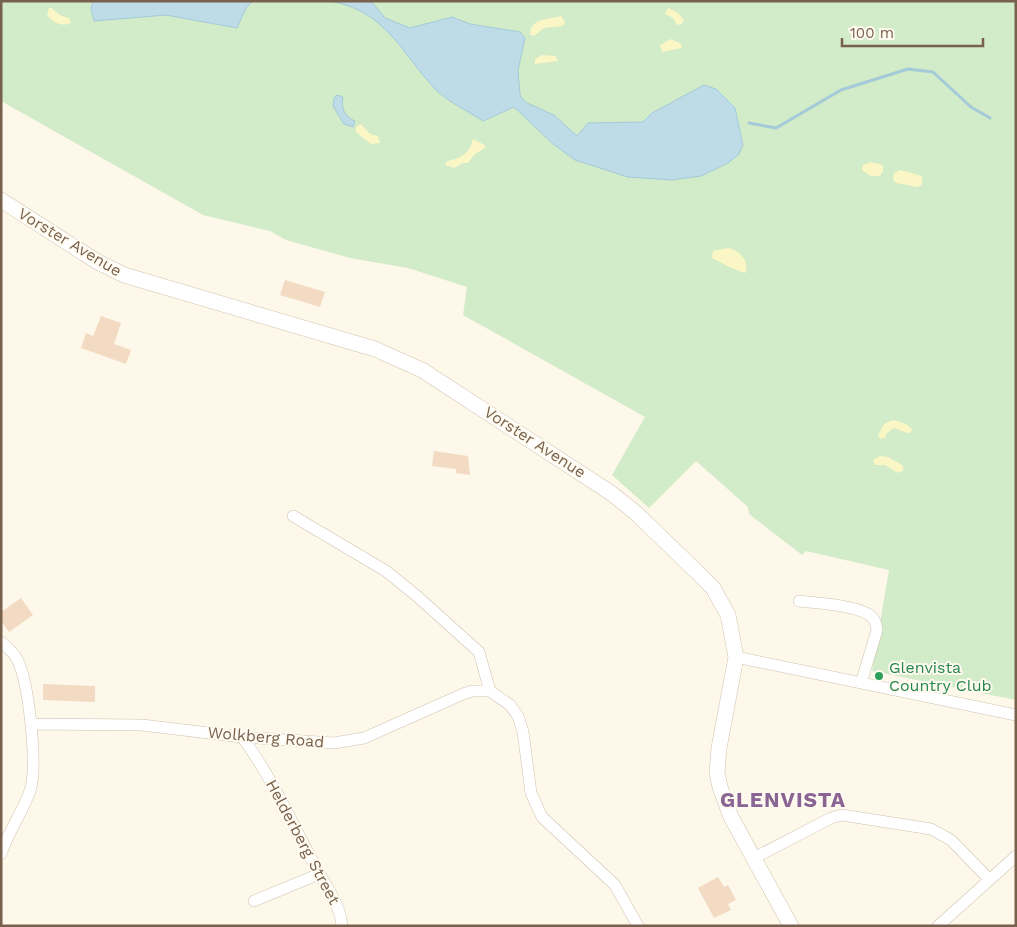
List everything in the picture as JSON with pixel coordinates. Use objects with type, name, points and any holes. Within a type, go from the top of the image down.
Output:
[{"type":"main road","name":"Vorster Avenue","points":[[1,200],[96,261],[124,275],[375,349],[437,378],[568,464],[636,512],[713,588],[728,615],[736,657]]},
{"type":"main road","points":[[736,657],[719,748],[717,773],[722,794],[731,817],[791,926]]},
{"type":"street","points":[[293,516],[386,571],[479,652],[490,691],[506,701],[518,716],[531,793],[542,818],[615,885],[638,926]]},
{"type":"street","points":[[798,601],[853,609],[871,616],[875,621],[877,630],[861,683]]},
{"type":"street","points":[[1,642],[10,649],[20,667],[31,724],[33,774],[30,791],[3,840],[1,854]]},
{"type":"street","points":[[736,657],[1016,715]]},
{"type":"street","name":"Wolkberg Road","points":[[31,724],[87,722],[142,725],[259,739],[348,742],[379,733],[463,694],[472,691],[490,691]]},
{"type":"street","name":"Helderberg Street","points":[[242,737],[259,760],[319,874],[337,904],[342,926]]},
{"type":"street","points":[[259,739],[259,760]]},
{"type":"street","points":[[754,858],[831,818],[849,814],[931,829],[942,834],[989,880]]},
{"type":"street","points":[[938,926],[1016,856]]},
{"type":"street","points":[[254,901],[319,874]]},
{"type":"green space","name":"Glenvista Country Club","points":[[1,1],[1016,1],[1016,700],[872,671],[889,570],[806,551],[802,555],[749,514],[748,507],[696,461],[649,508],[612,475],[645,417],[463,315],[467,287],[408,268],[350,258],[286,240],[270,231],[203,215],[1,101]]},
{"type":"sand","points":[[49,8],[69,18],[71,23],[58,24],[52,20],[47,15]]},
{"type":"sand","points":[[668,8],[678,13],[684,20],[682,24],[677,25],[673,18],[665,14]]},
{"type":"sand","points":[[561,16],[565,22],[563,26],[544,28],[534,36],[530,34],[533,25],[537,22]]},
{"type":"sand","points":[[671,39],[681,44],[682,48],[662,52],[660,45]]},
{"type":"sand","points":[[542,55],[555,56],[558,61],[535,64],[535,59]]},
{"type":"sand","points":[[361,124],[370,134],[378,136],[380,143],[371,144],[356,132],[356,127]]},
{"type":"sand","points":[[473,139],[485,145],[485,148],[475,154],[468,163],[463,163],[454,168],[445,165],[447,161],[457,159],[464,154],[470,148]]},
{"type":"sand","points":[[871,162],[883,165],[883,172],[879,176],[871,176],[862,170],[863,165]]},
{"type":"sand","points":[[900,170],[922,176],[922,185],[917,187],[896,183],[893,179],[894,173]]},
{"type":"sand","points":[[728,248],[736,251],[743,257],[746,265],[745,273],[712,258],[713,251]]},
{"type":"sand","points":[[893,420],[906,424],[912,429],[911,432],[907,433],[894,428],[887,433],[885,438],[880,439],[878,435],[884,424]]},
{"type":"sand","points":[[880,456],[888,457],[902,465],[904,470],[898,473],[885,465],[875,465],[873,460]]},
{"type":"water","points":[[93,1],[253,1],[246,8],[237,28],[166,15],[94,21],[91,9]]},
{"type":"water","points":[[329,1],[371,1],[385,18],[410,28],[452,17],[470,24],[520,32],[525,38],[518,70],[520,95],[525,102],[554,115],[577,136],[588,123],[643,122],[652,113],[704,85],[716,89],[735,108],[743,145],[739,154],[728,163],[701,176],[672,180],[628,177],[575,160],[553,144],[514,107],[483,121],[452,102],[435,89],[390,34],[378,23],[364,13]]},
{"type":"water","points":[[337,95],[343,97],[344,111],[348,117],[355,121],[353,127],[344,124],[333,106],[334,98]]},
{"type":"building","points":[[285,280],[325,292],[320,307],[280,295]]},
{"type":"building","points":[[101,316],[121,323],[114,344],[131,350],[126,364],[81,348],[86,333],[93,336]]},
{"type":"building","points":[[434,451],[468,456],[470,475],[456,473],[456,469],[432,466]]},
{"type":"building","points":[[21,598],[33,615],[9,632],[1,621],[1,612]]},
{"type":"building","points":[[43,684],[95,686],[95,702],[43,700]]},
{"type":"building","points":[[718,877],[724,887],[728,885],[736,900],[728,904],[731,910],[714,918],[698,888]]},
{"type":"waterway","points":[[749,123],[776,128],[841,90],[908,69],[933,72],[971,107],[990,118]]},
{"type":"place","name":"Glenvista Country Club","points":[[879,676]]},
{"type":"district","name":"GLENVISTA","points":[[783,799]]}]
